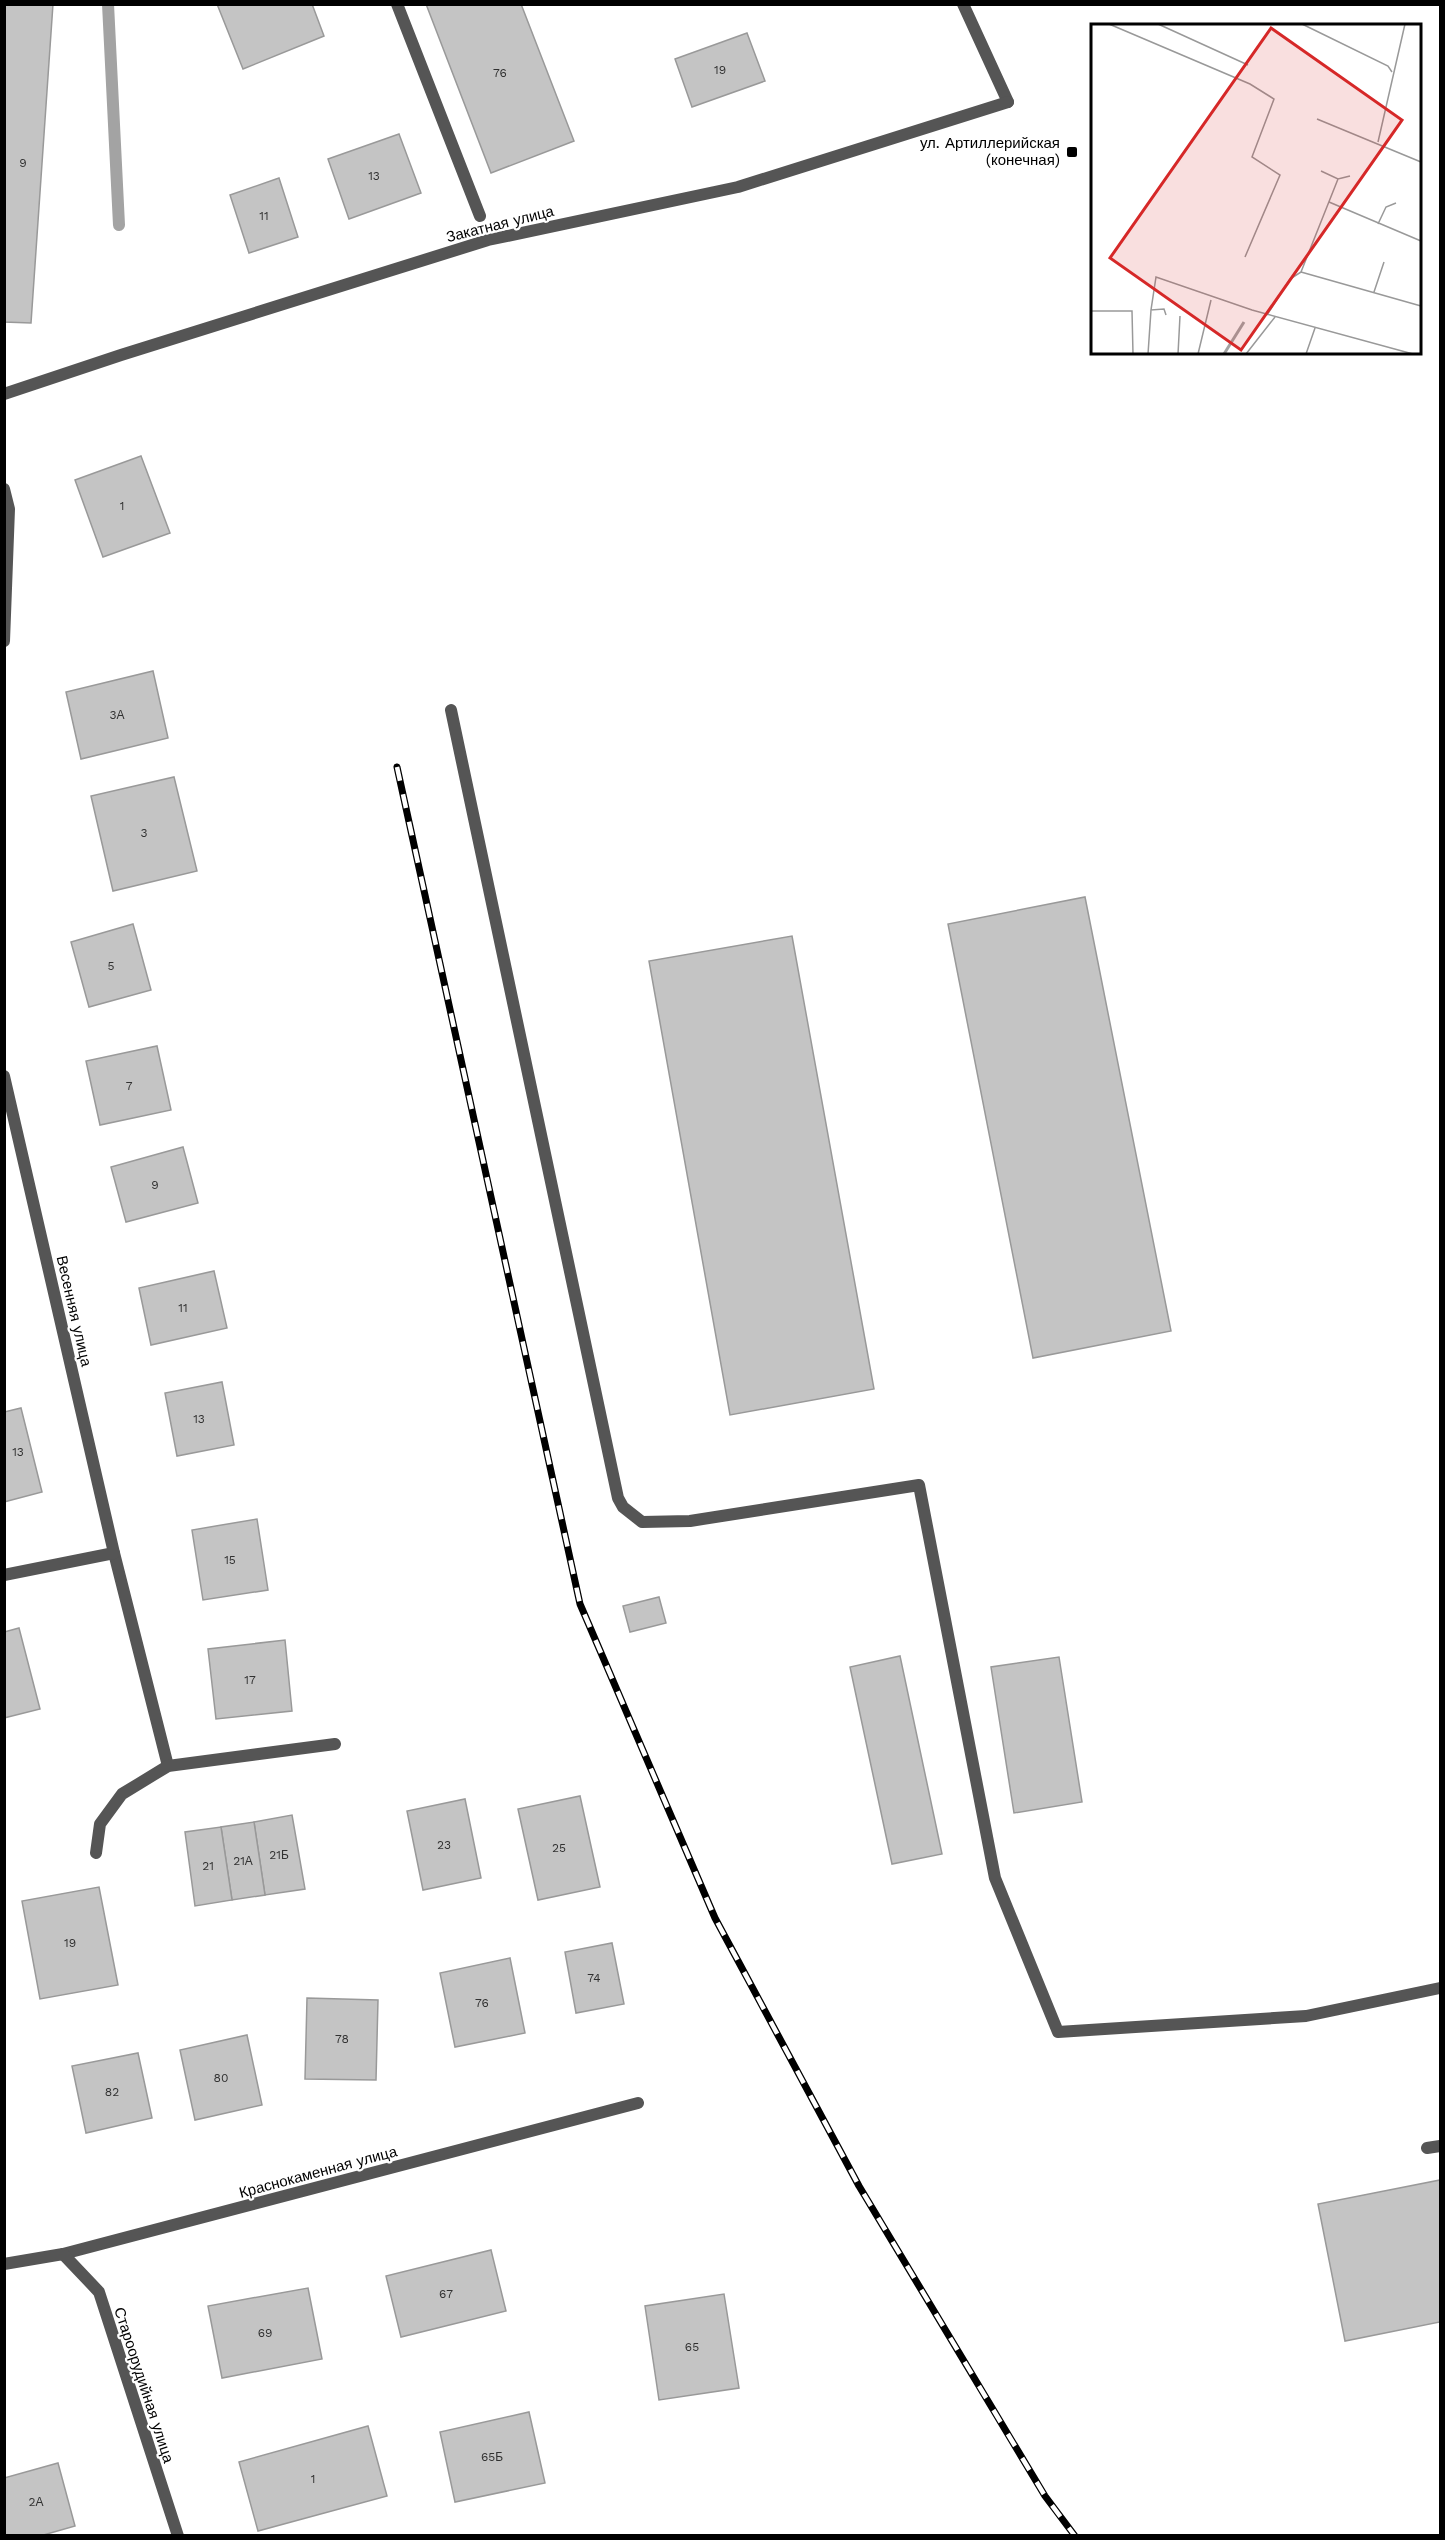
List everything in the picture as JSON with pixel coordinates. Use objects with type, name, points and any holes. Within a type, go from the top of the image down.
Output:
[{"type":"street","points":[[397,4],[480,216]]},
{"type":"street","name":"Закатная улица","points":[[4,394],[488,240],[738,187],[1008,102],[963,4]]},
{"type":"street","points":[[4,489],[9,510],[4,641]]},
{"type":"street","points":[[451,710],[618,1498],[623,1507],[642,1522],[690,1521],[919,1485],[995,1878],[1058,2032],[1306,2016],[1440,1988]]},
{"type":"street","name":"Весенняя улица","points":[[4,1076],[114,1553],[168,1766]]},
{"type":"street","points":[[4,1575],[114,1553]]},
{"type":"street","points":[[96,1853],[100,1824],[122,1794],[168,1766],[335,1744]]},
{"type":"street","name":"Краснокаменная улица","points":[[4,2264],[63,2254],[638,2103]]},
{"type":"street","points":[[1428,2148],[1440,2146]]},
{"type":"street","name":"Староорудийная улица","points":[[63,2254],[99,2292],[178,2535]]},
{"type":"building","points":[[4,4],[53,4],[31,323],[4,322]]},
{"type":"building","points":[[217,4],[312,4],[324,36],[243,69]]},
{"type":"building","points":[[426,4],[521,4],[574,141],[491,173]]},
{"type":"building","points":[[747,33],[765,81],[692,107],[675,59]]},
{"type":"building","points":[[399,134],[421,193],[349,219],[328,159]]},
{"type":"building","points":[[279,178],[298,237],[249,253],[230,195]]},
{"type":"building","points":[[141,456],[170,533],[103,557],[75,480]]},
{"type":"building","points":[[153,671],[168,738],[81,759],[66,692]]},
{"type":"building","points":[[174,777],[197,871],[113,891],[91,796]]},
{"type":"building","points":[[1085,897],[1171,1331],[1033,1358],[948,924]]},
{"type":"building","points":[[133,924],[151,990],[89,1007],[71,942]]},
{"type":"building","points":[[792,936],[874,1389],[730,1415],[649,961]]},
{"type":"building","points":[[157,1046],[171,1110],[100,1125],[86,1061]]},
{"type":"building","points":[[183,1147],[198,1203],[126,1222],[111,1167]]},
{"type":"building","points":[[214,1271],[227,1328],[151,1345],[139,1288]]},
{"type":"building","points":[[222,1382],[234,1445],[177,1456],[165,1393]]},
{"type":"building","points":[[21,1408],[42,1492],[4,1502],[4,1412]]},
{"type":"building","points":[[257,1519],[268,1590],[203,1600],[192,1530]]},
{"type":"building","points":[[659,1597],[666,1623],[630,1632],[623,1606]]},
{"type":"building","points":[[19,1628],[40,1709],[4,1718],[4,1632]]},
{"type":"building","points":[[285,1640],[292,1711],[216,1719],[208,1649]]},
{"type":"building","points":[[900,1656],[942,1854],[892,1864],[850,1667]]},
{"type":"building","points":[[1059,1657],[1082,1802],[1014,1813],[991,1667]]},
{"type":"building","points":[[580,1796],[600,1887],[538,1900],[518,1809]]},
{"type":"building","points":[[465,1799],[481,1878],[423,1890],[407,1811]]},
{"type":"building","points":[[292,1815],[305,1889],[265,1895],[254,1822]]},
{"type":"building","points":[[254,1822],[265,1895],[232,1900],[221,1827]]},
{"type":"building","points":[[221,1827],[232,1900],[195,1906],[185,1832]]},
{"type":"building","points":[[99,1887],[118,1985],[40,1999],[22,1901]]},
{"type":"building","points":[[612,1943],[624,2004],[576,2013],[565,1952]]},
{"type":"building","points":[[510,1958],[525,2033],[455,2047],[440,1973]]},
{"type":"building","points":[[307,1998],[378,2000],[376,2080],[305,2079]]},
{"type":"building","points":[[247,2035],[262,2105],[195,2120],[180,2050]]},
{"type":"building","points":[[138,2053],[152,2118],[86,2133],[72,2066]]},
{"type":"building","points":[[1440,2180],[1440,2322],[1345,2341],[1318,2204]]},
{"type":"building","points":[[491,2250],[506,2311],[401,2337],[386,2276]]},
{"type":"building","points":[[308,2288],[322,2359],[222,2378],[208,2306]]},
{"type":"building","points":[[724,2294],[739,2388],[659,2400],[645,2306]]},
{"type":"building","points":[[529,2412],[545,2483],[455,2502],[440,2432]]},
{"type":"building","points":[[368,2426],[387,2496],[258,2531],[239,2462]]},
{"type":"building","points":[[58,2463],[75,2526],[40,2536],[4,2536],[4,2478]]},
{"type":"waterway","points":[[108,4],[119,225]]},
{"type":"railway","points":[[397,767],[580,1604],[715,1918],[859,2186],[1045,2496],[1075,2536]]},
{"type":"place","name":"ул. Артиллерийская (конечная)","points":[[1072,152]]}]
